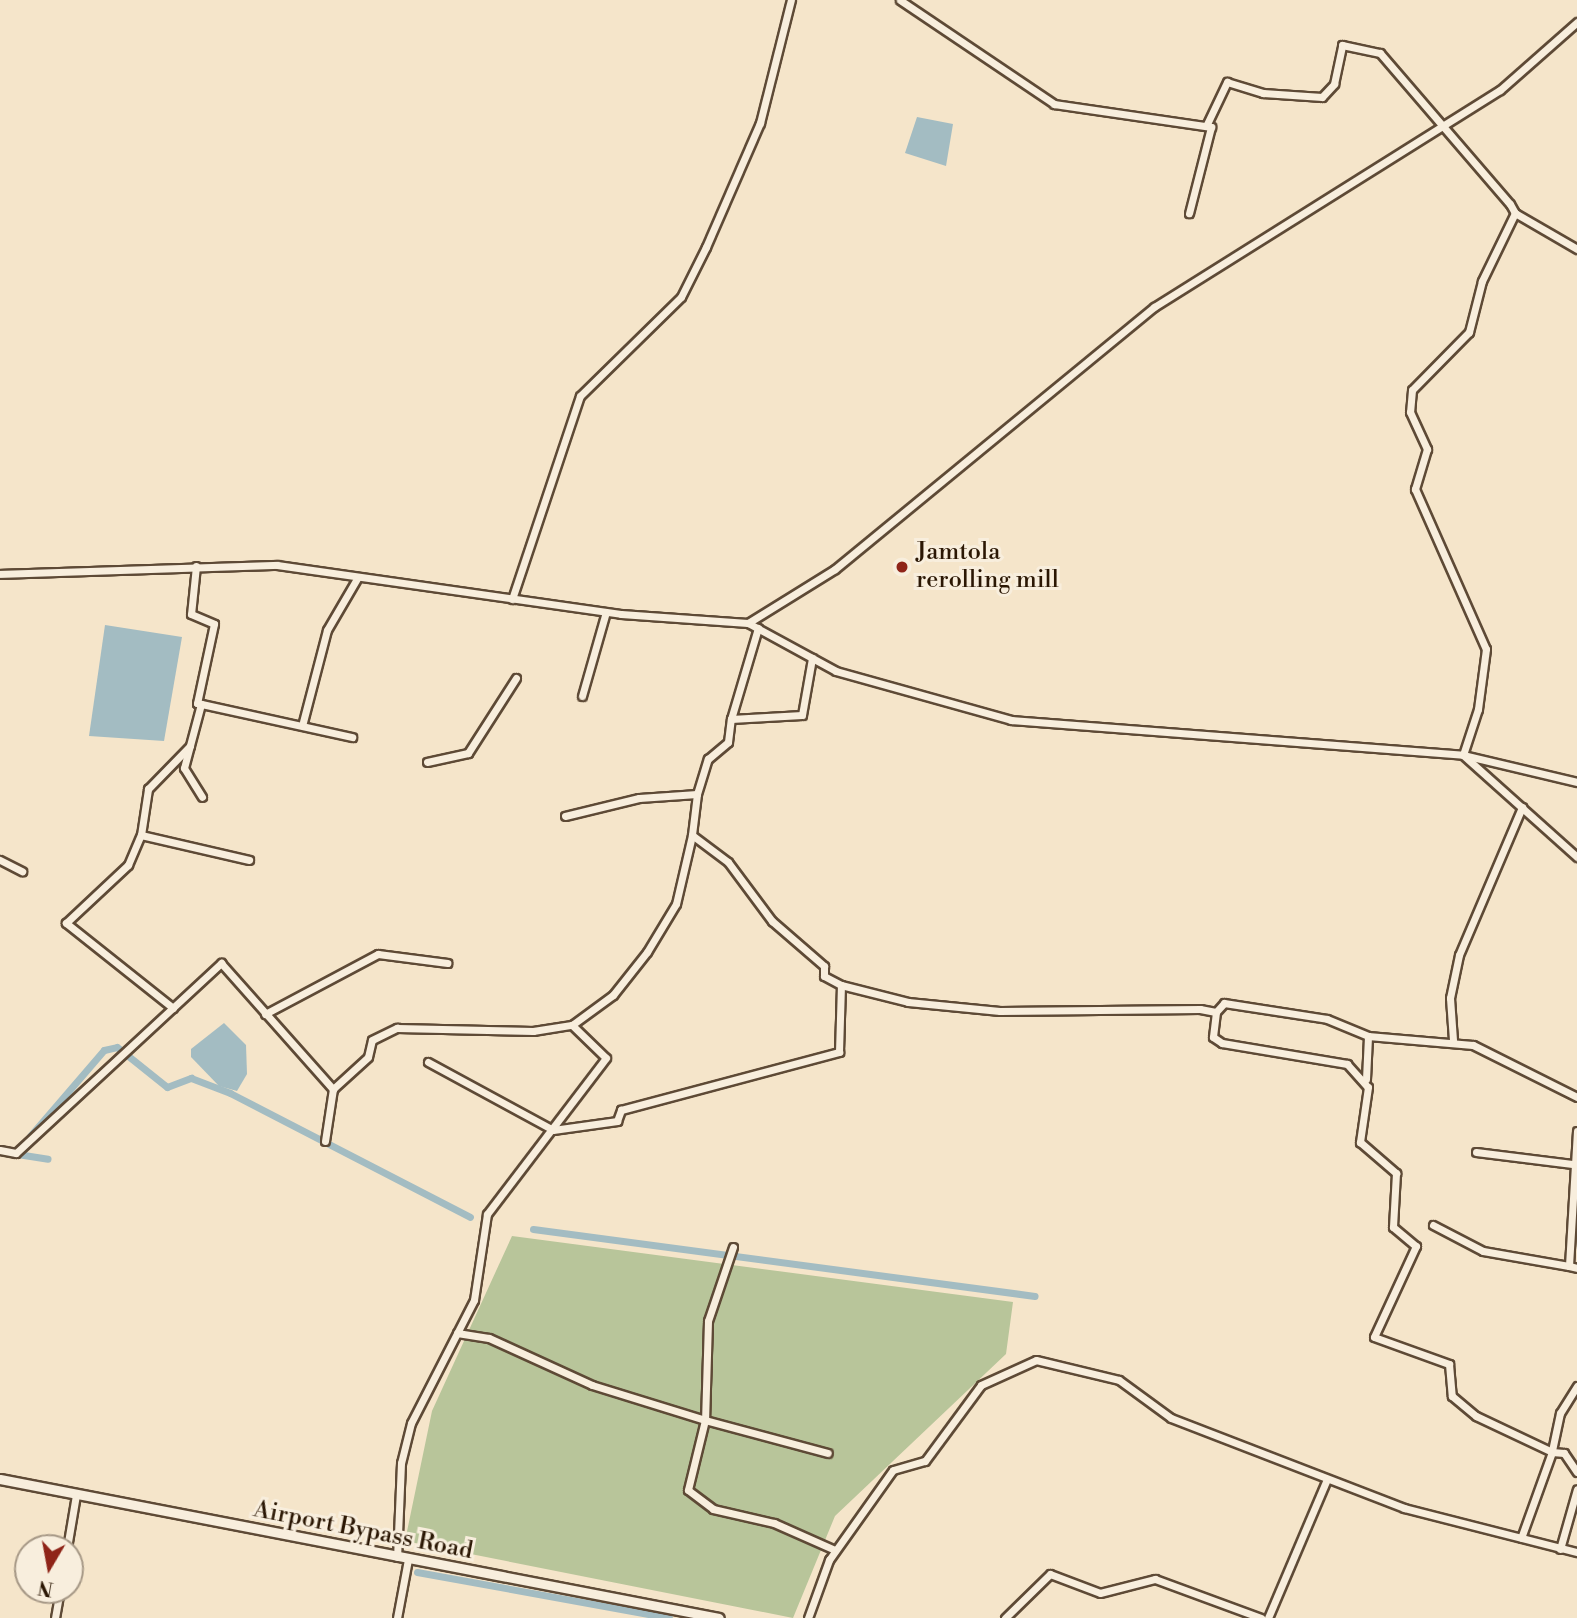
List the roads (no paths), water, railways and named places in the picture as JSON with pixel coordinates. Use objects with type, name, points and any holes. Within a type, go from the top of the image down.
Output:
[{"type":"street","points":[[512,599],[580,396],[681,297],[706,247],[760,123],[791,0]]},
{"type":"street","points":[[900,0],[1054,104],[1207,124]]},
{"type":"street","points":[[748,623],[835,569],[1154,307],[1500,90],[1577,22]]},
{"type":"street","points":[[1189,213],[1207,124],[1227,82],[1263,93],[1322,97],[1334,84],[1340,48],[1346,45],[1387,55],[1439,128],[1515,213],[1577,248]]},
{"type":"street","points":[[1462,755],[1478,709],[1486,649],[1417,504],[1427,449],[1410,402],[1417,383],[1469,332],[1482,281],[1515,213]]},
{"type":"street","points":[[0,574],[277,565],[606,612],[748,623],[812,658],[926,701],[1040,725],[1184,730],[1462,755],[1577,782]]},
{"type":"street","points":[[196,566],[191,614],[214,624],[201,704],[184,768],[202,797]]},
{"type":"street","points":[[303,722],[327,630],[358,577]]},
{"type":"street","points":[[582,696],[606,612]]},
{"type":"street","points":[[325,1141],[333,1089],[368,1057],[372,1040],[397,1028],[533,1031],[572,1025],[613,995],[647,952],[676,904],[692,835],[697,794],[708,759],[728,741],[731,719],[758,628]]},
{"type":"street","points":[[731,719],[802,715],[812,658]]},
{"type":"street","points":[[427,762],[468,753],[516,678]]},
{"type":"street","points":[[201,704],[303,722],[352,737]]},
{"type":"street","points":[[173,1007],[66,923],[128,865],[141,835],[148,789],[190,746]]},
{"type":"street","points":[[1462,755],[1577,857]]},
{"type":"street","points":[[565,816],[639,798],[697,794]]},
{"type":"street","points":[[1453,1040],[1450,998],[1459,955],[1522,807]]},
{"type":"street","points":[[141,835],[249,860]]},
{"type":"street","points":[[692,835],[728,862],[772,921],[824,966],[824,976],[841,985],[908,1002],[1000,1011],[1109,1005],[1216,1012]]},
{"type":"street","points":[[0,860],[22,871]]},
{"type":"street","points":[[265,1014],[378,954],[447,963]]},
{"type":"street","points":[[0,1150],[16,1153],[220,963],[333,1089]]},
{"type":"street","points":[[428,1062],[553,1130],[617,1121],[621,1110],[839,1052],[841,985]]},
{"type":"street","points":[[1367,1083],[1347,1064],[1222,1043],[1213,1037],[1216,1012],[1224,1003],[1282,1010],[1368,1036],[1453,1040],[1577,1097]]},
{"type":"street","points":[[397,1557],[395,1492],[408,1437],[480,1283],[487,1214],[606,1058],[572,1025]]},
{"type":"street","points":[[1368,1036],[1367,1083],[1360,1142],[1396,1173],[1393,1227],[1416,1246],[1374,1337],[1448,1364],[1452,1396],[1476,1416],[1552,1452],[1564,1453],[1577,1472]]},
{"type":"street","points":[[1433,1225],[1483,1251],[1573,1267],[1572,1164],[1577,1131]]},
{"type":"street","points":[[1476,1152],[1530,1164],[1572,1164]]},
{"type":"street","points":[[733,1247],[708,1321],[705,1420],[688,1490],[713,1508],[774,1523],[835,1550]]},
{"type":"street","points":[[457,1333],[489,1338],[592,1385],[705,1420],[828,1453]]},
{"type":"street","points":[[808,1618],[835,1550],[893,1470],[925,1461],[981,1385],[1036,1360],[1119,1380],[1171,1418],[1404,1508],[1463,1518],[1521,1538],[1577,1552]]},
{"type":"street","points":[[1521,1538],[1552,1452],[1560,1413],[1577,1387]]},
{"type":"street","name":"Airport Bypass Road","points":[[0,1479],[719,1618]]},
{"type":"street","points":[[1268,1618],[1328,1479]]},
{"type":"street","points":[[1560,1549],[1577,1489]]},
{"type":"street","points":[[69,1534],[76,1495]]},
{"type":"street","points":[[397,1618],[408,1559]]},
{"type":"street","points":[[1005,1618],[1050,1574],[1100,1593],[1155,1579],[1261,1618]]},
{"type":"water","points":[[917,117],[953,124],[946,166],[905,153]]},
{"type":"water","points":[[105,625],[182,637],[164,741],[89,736]]},
{"type":"water","points":[[224,1023],[246,1045],[247,1074],[237,1091],[219,1086],[191,1057],[191,1049]]},
{"type":"waterway","points":[[30,1136],[104,1050],[117,1047],[167,1087],[191,1078],[230,1093],[470,1217]]},
{"type":"waterway","points":[[11,1153],[48,1159]]},
{"type":"waterway","points":[[533,1229],[1035,1296]]},
{"type":"waterway","points":[[417,1572],[669,1618]]},
{"type":"place","name":"Jamtola rerolling mill","points":[[902,567]]}]
